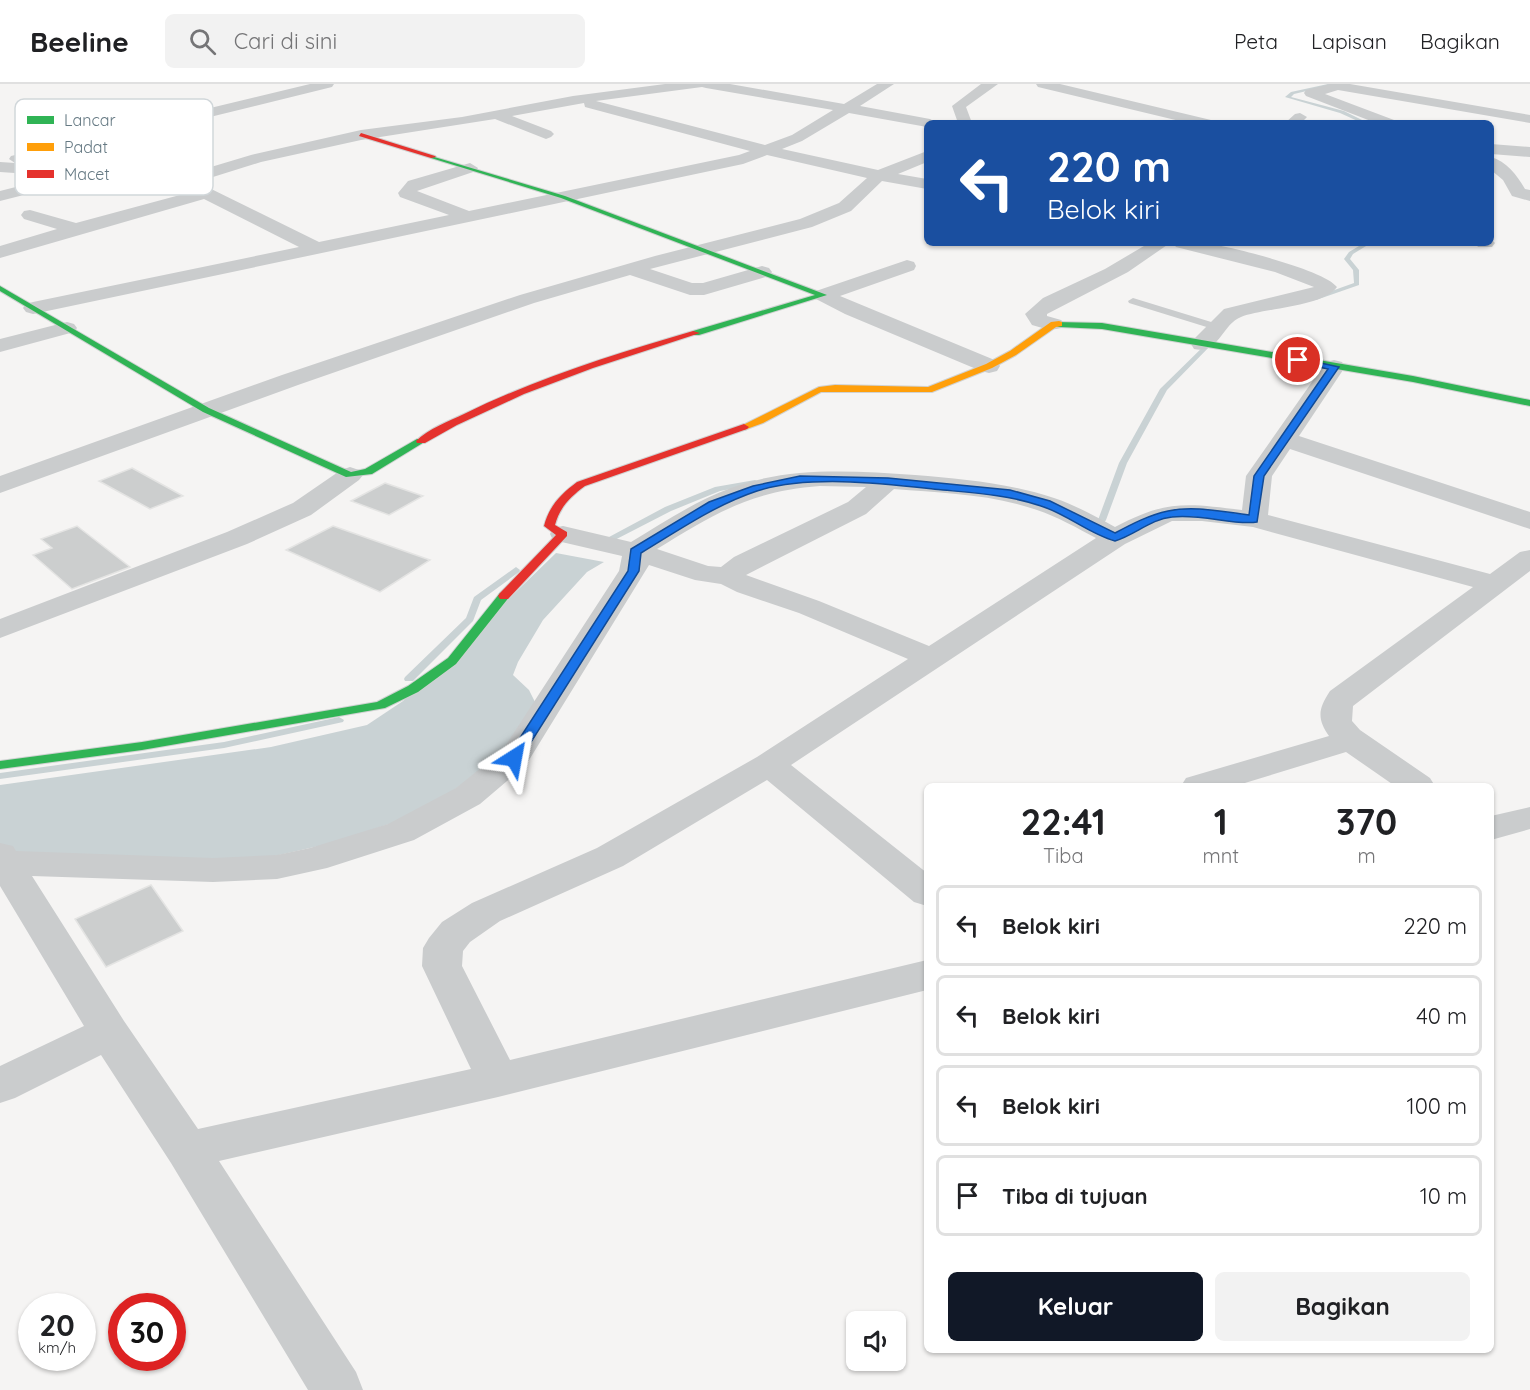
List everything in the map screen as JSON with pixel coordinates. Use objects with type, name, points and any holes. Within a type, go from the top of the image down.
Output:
[{"type":"street","points":[[213,112],[327,84]]},
{"type":"street","points":[[213,171],[256,158],[362,135],[497,115],[573,100],[697,84]]},
{"type":"street","points":[[706,84],[924,122]]},
{"type":"street","points":[[33,308],[743,159],[797,138],[887,84]]},
{"type":"street","points":[[964,120],[959,106],[975,93],[992,84]]},
{"type":"street","points":[[1043,84],[1191,120]]},
{"type":"street","points":[[1381,120],[1312,94],[1339,85],[1530,119]]},
{"type":"street","points":[[573,100],[767,150],[878,176],[924,184]]},
{"type":"street","points":[[497,115],[546,134]]},
{"type":"street","points":[[1150,120],[1166,115]]},
{"type":"street","points":[[362,135],[563,196],[823,295],[862,315],[989,366]]},
{"type":"street","points":[[1494,149],[1526,148]]},
{"type":"street","points":[[0,485],[207,410],[527,299],[702,249],[806,223],[845,207],[878,176],[924,157]]},
{"type":"street","points":[[0,165],[15,161]]},
{"type":"street","points":[[1494,164],[1510,177],[1518,192],[1530,196]]},
{"type":"street","points":[[0,165],[15,166]]},
{"type":"street","points":[[466,216],[406,193],[414,185],[470,168]]},
{"type":"street","points":[[0,196],[15,192]]},
{"type":"street","points":[[0,252],[198,195]]},
{"type":"street","points":[[209,195],[316,248]]},
{"type":"street","points":[[30,215],[76,229]]},
{"type":"street","points":[[1156,246],[1122,267],[1043,305],[1035,314],[1040,321],[1054,324],[1102,326],[1413,379],[1530,403]]},
{"type":"street","points":[[1193,246],[1294,273],[1319,281],[1327,287],[1325,291],[1318,293],[1231,313],[1198,343]]},
{"type":"street","points":[[0,629],[302,509],[350,475],[368,472],[470,414],[517,393],[600,363],[823,295],[907,266]]},
{"type":"street","points":[[630,269],[690,290],[704,289],[762,272]]},
{"type":"street","points":[[0,288],[207,410],[350,475]]},
{"type":"street","points":[[932,658],[809,607],[747,586],[727,576],[705,574],[635,551],[563,534],[549,526],[552,510],[581,484],[760,421],[819,390],[835,388],[929,390],[989,366],[1013,353],[1054,324]]},
{"type":"street","points":[[0,346],[67,328]]},
{"type":"street","points":[[1254,519],[1259,476],[1334,367]]},
{"type":"street","points":[[1285,439],[1530,521]]},
{"type":"street","points":[[635,551],[713,504],[756,488],[800,479],[888,481],[1010,494],[1072,514],[1115,538]]},
{"type":"street","points":[[727,576],[744,563],[857,508],[888,481]]},
{"type":"street","points":[[498,1080],[442,966],[443,948],[456,932],[486,912],[610,857],[769,764],[1115,538],[1149,520],[1170,513],[1202,513],[1254,519],[1495,584]]},
{"type":"street","points":[[0,765],[142,746],[380,705],[413,689],[452,661],[495,605],[563,534]]},
{"type":"street","points":[[3,859],[213,870],[277,867],[314,859],[401,832],[468,796],[514,758],[633,571],[635,551]]},
{"type":"street","points":[[1414,783],[1351,740],[1336,722],[1335,710],[1341,698],[1530,558]]},
{"type":"street","points":[[1208,783],[1351,740]]},
{"type":"street","points":[[769,764],[924,888]]},
{"type":"street","points":[[1494,827],[1530,818]]},
{"type":"street","points":[[3,859],[109,1032],[187,1150],[338,1390]]},
{"type":"street","points":[[187,1150],[498,1080],[924,976]]},
{"type":"street","points":[[0,1086],[109,1032]]},
{"type":"lane","points":[[1133,301],[1217,327]]},
{"type":"shaded area","points":[[556,553],[604,562],[587,572],[543,620],[518,662],[513,675],[529,690],[535,702],[504,753],[446,796],[404,819],[332,843],[257,860],[0,855],[0,785],[271,747],[367,725],[403,701]]},
{"type":"building","points":[[132,468],[183,496],[150,509],[99,481]]},
{"type":"building","points":[[385,483],[423,496],[389,515],[351,501]]},
{"type":"building","points":[[77,526],[130,567],[72,589],[33,555],[52,548],[41,539]]},
{"type":"building","points":[[333,526],[430,560],[380,592],[286,550]]},
{"type":"building","points":[[151,885],[183,931],[106,967],[75,919]]},
{"type":"waterway","points":[[1334,84],[1293,93],[1287,97],[1342,112],[1359,120]]},
{"type":"waterway","points":[[1314,299],[1357,284],[1356,270],[1347,259],[1351,253],[1363,246]]},
{"type":"waterway","points":[[1090,525],[1099,524],[1102,520],[1123,463],[1164,389],[1212,341]]},
{"type":"waterway","points":[[600,544],[668,509],[718,489],[755,482]]},
{"type":"waterway","points":[[409,679],[470,619],[477,599],[516,570]]},
{"type":"waterway","points":[[0,776],[224,745],[339,720]]},
{"type":"traffic: fast","points":[[433,157],[563,197],[823,295],[696,333]]},
{"type":"traffic: fast","points":[[0,288],[206,410],[350,475],[368,472],[421,441]]},
{"type":"traffic: fast","points":[[1059,324],[1102,326],[1413,379],[1530,403]]},
{"type":"traffic: fast","points":[[0,765],[142,746],[380,705],[413,689],[452,661],[504,596]]},
{"type":"traffic: slow","points":[[744,427],[819,390],[835,388],[929,390],[989,366],[1013,353],[1054,324],[1059,324]]},
{"type":"traffic: jam","points":[[361,135],[433,157]]},
{"type":"traffic: jam","points":[[421,441],[486,407],[555,378],[696,333]]},
{"type":"traffic: jam","points":[[504,596],[563,534],[549,526],[551,519],[560,502],[581,484],[744,427]]},
{"type":"route","points":[[514,758],[633,571],[636,561],[635,551],[713,504],[756,488],[800,479],[888,481],[1010,494],[1072,514],[1115,538],[1149,520],[1170,513],[1202,513],[1254,519],[1259,476],[1334,367],[1298,360]]}]
